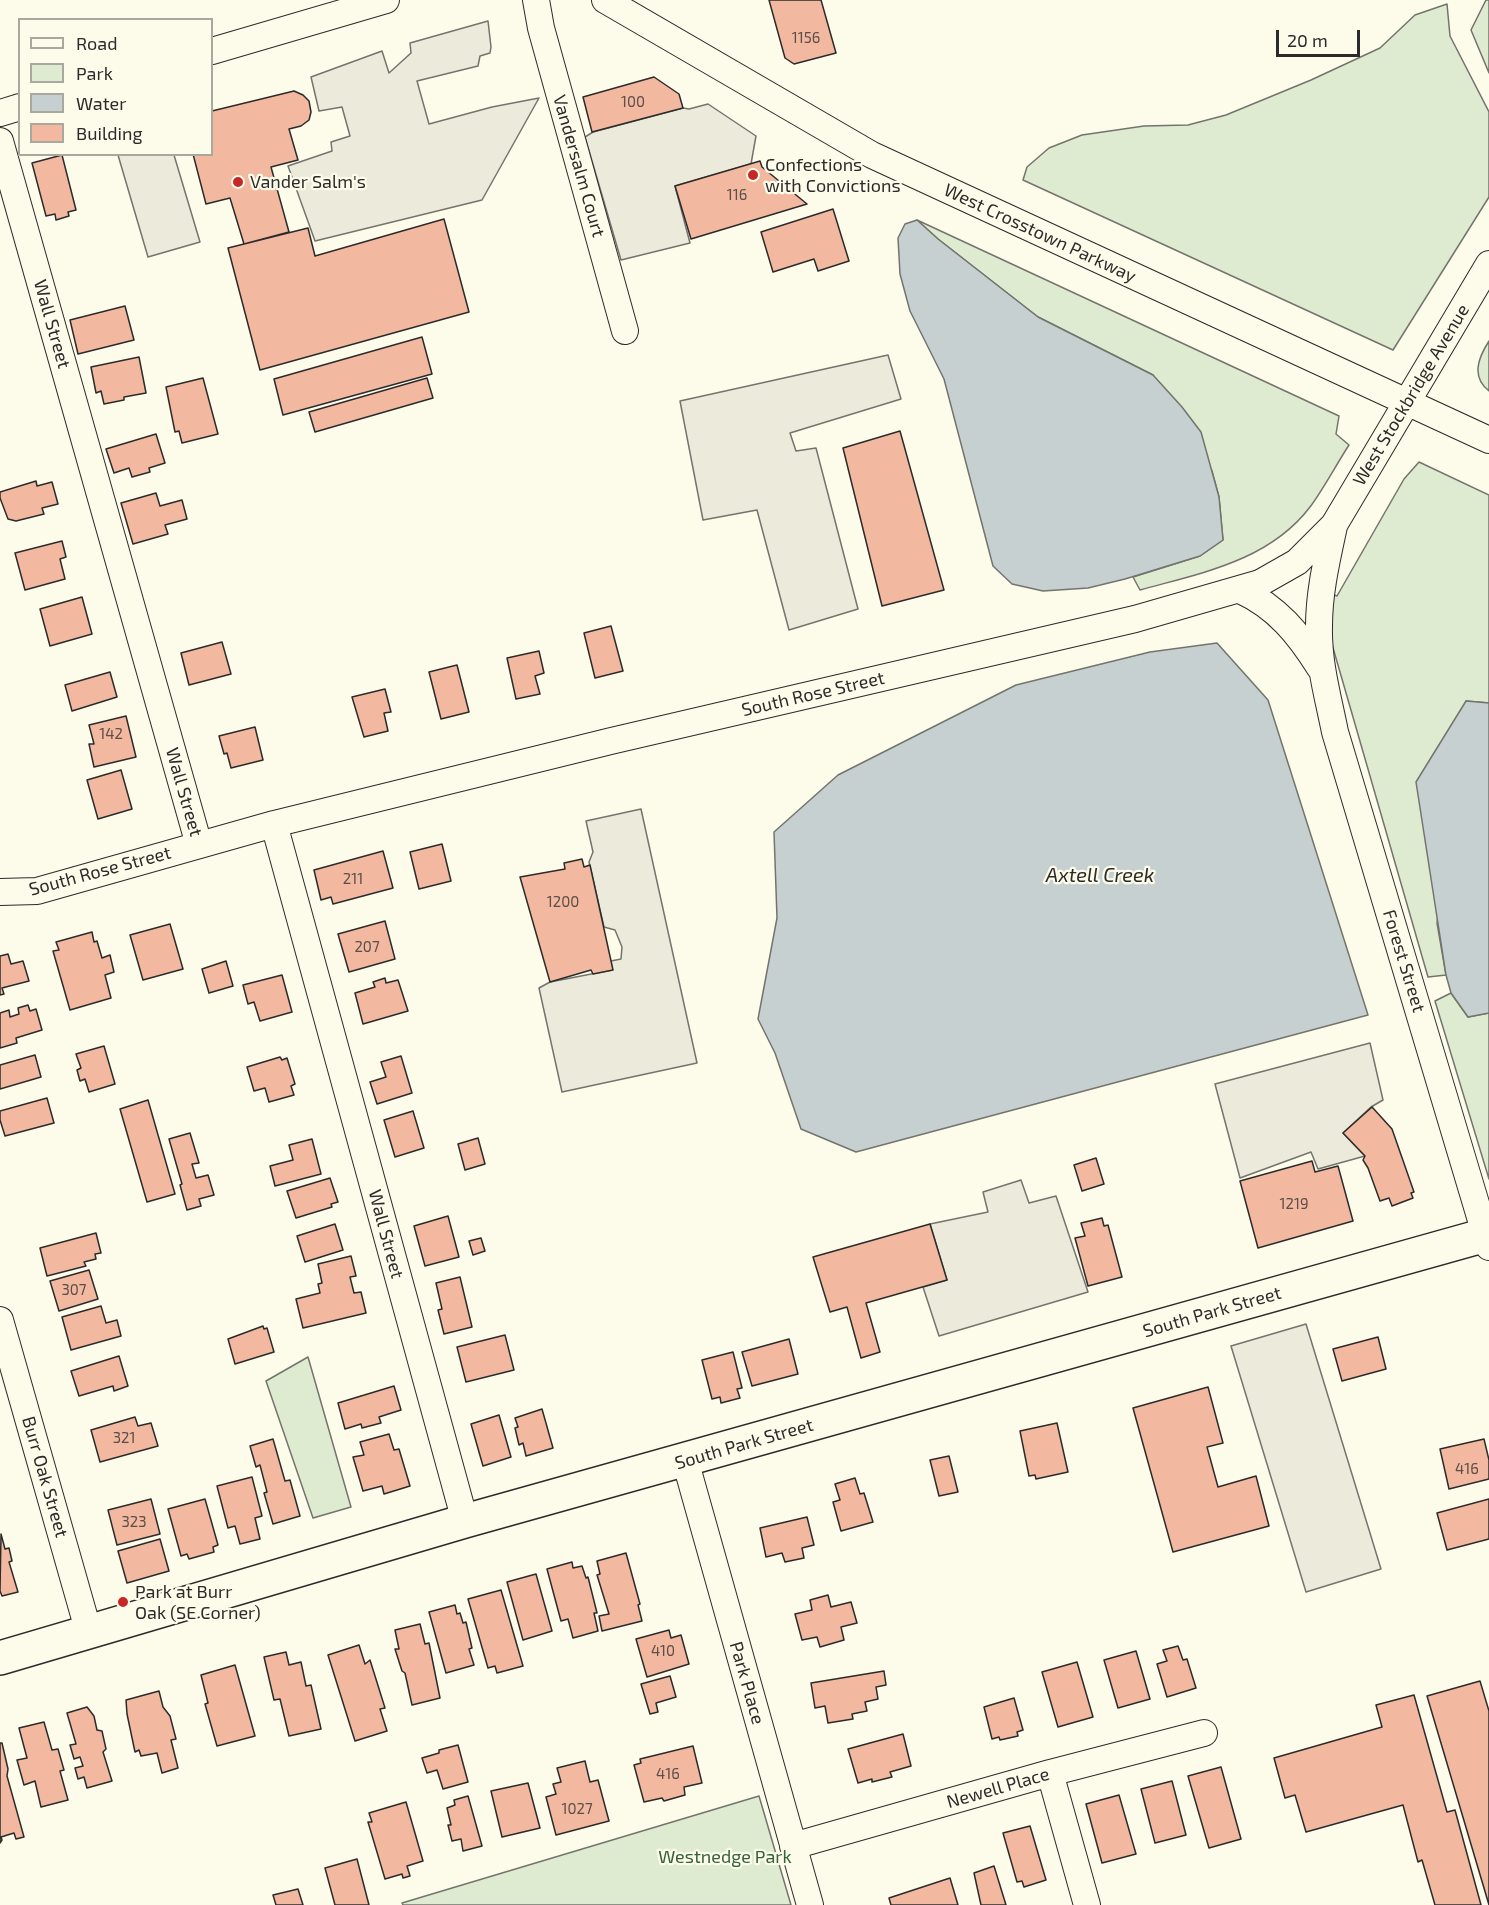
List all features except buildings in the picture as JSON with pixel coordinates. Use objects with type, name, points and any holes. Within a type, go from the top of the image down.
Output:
[{"type":"main road","name":"South Park Street","points":[[0,1658],[465,1521],[1488,1239]]},
{"type":"street","points":[[213,51],[386,0]]},
{"type":"street","name":"Vandersalm Court","points":[[536,0],[541,28],[625,331]]},
{"type":"street","name":"West Crosstown Parkway","points":[[605,0],[872,155],[1489,440]]},
{"type":"street","points":[[0,112],[18,108]]},
{"type":"street","name":"Wall Street","points":[[0,141],[199,845],[274,824],[465,1521]]},
{"type":"street","name":"West Stockbridge Avenue","points":[[1334,525],[1489,264]]},
{"type":"street","name":"South Rose Street","points":[[274,824],[601,744],[1135,619],[1240,590],[1260,583],[1297,562],[1334,525]]},
{"type":"street","name":"Forest Street","points":[[1334,525],[1318,628],[1323,673],[1335,732],[1488,1239]]},
{"type":"street","name":"Forest Street","points":[[1240,590],[1257,598],[1289,623],[1323,673]]},
{"type":"street","name":"South Rose Street","points":[[0,892],[37,891],[199,845]]},
{"type":"street","name":"Burr Oak Street","points":[[1,1325],[89,1633]]},
{"type":"street","name":"Park Place","points":[[685,1460],[810,1905]]},
{"type":"street","name":"Newell Place","points":[[794,1846],[1050,1773],[1204,1733]]},
{"type":"street","points":[[1050,1773],[1087,1905]]},
{"type":"green space","points":[[1486,0],[1489,0],[1489,73],[1471,30]]},
{"type":"green space","points":[[1447,4],[1450,36],[1489,112],[1489,197],[1393,350],[1023,180],[1027,167],[1049,148],[1082,135],[1144,126],[1188,125],[1226,115],[1311,80],[1380,48],[1415,15]]},
{"type":"green space","points":[[917,220],[1339,416],[1336,434],[1349,445],[1310,507],[1275,540],[1254,553],[1210,571],[1140,590],[1133,577],[1200,556],[1223,540],[1219,497],[1212,471],[1153,375],[1038,317]]},
{"type":"green space","points":[[1489,341],[1489,391],[1480,380],[1478,367]]},
{"type":"green space","points":[[1419,462],[1489,495],[1489,703],[1466,701],[1437,923],[1446,975],[1428,977],[1327,627],[1329,593],[1337,596],[1404,479]]},
{"type":"green space","points":[[1451,993],[1468,1017],[1489,1013],[1489,1179],[1435,1001]]},
{"type":"green space","points":[[308,1357],[351,1507],[313,1518],[266,1381]]},
{"type":"green space","name":"Westnedge Park","points":[[759,1796],[791,1905],[403,1905],[402,1903]]},
{"type":"shaded area","points":[[488,21],[490,53],[480,56],[478,66],[417,81],[429,124],[492,107],[539,98],[482,200],[315,241],[288,166],[332,151],[331,142],[350,136],[342,107],[319,111],[311,77],[382,51],[389,73],[411,53],[410,43]]},
{"type":"shaded area","points":[[708,104],[756,136],[751,164],[675,186],[690,243],[621,260],[585,137],[593,132],[683,108],[689,109]]},
{"type":"shaded area","points":[[118,156],[174,156],[200,242],[148,257]]},
{"type":"shaded area","points":[[888,355],[901,399],[790,433],[796,451],[816,448],[858,609],[789,630],[757,510],[703,520],[680,401]]},
{"type":"shaded area","points":[[641,809],[697,1063],[562,1092],[539,988],[550,982],[612,970],[611,961],[621,959],[622,947],[615,930],[604,927],[589,862],[593,852],[586,821]]},
{"type":"shaded area","points":[[1370,1043],[1383,1100],[1371,1107],[1343,1133],[1365,1156],[1318,1169],[1311,1152],[1240,1178],[1215,1084]]},
{"type":"shaded area","points":[[1021,1180],[1029,1203],[1056,1196],[1088,1292],[939,1336],[923,1287],[947,1280],[930,1224],[988,1212],[983,1192]]},
{"type":"shaded area","points":[[1306,1324],[1381,1569],[1306,1592],[1231,1346]]},
{"type":"water","points":[[917,220],[1038,317],[1153,375],[1201,432],[1219,497],[1223,540],[1200,556],[1088,588],[1043,591],[1012,584],[993,566],[944,379],[910,311],[900,274],[898,238],[905,224]]},
{"type":"water","name":"Axtell Creek","points":[[1217,643],[1268,700],[1368,1015],[856,1152],[801,1129],[775,1053],[758,1019],[777,918],[774,832],[838,775],[1016,685],[1150,652]]},
{"type":"water","points":[[1466,701],[1489,703],[1489,1013],[1468,1017],[1451,993],[1446,975],[1416,782]]},
{"type":"place","name":"Confections with Convictions","points":[[753,175]]},
{"type":"place","name":"Vander Salm's","points":[[238,182]]},
{"type":"place","name":"Park at Burr Oak (SE Corner)","points":[[123,1602]]}]
